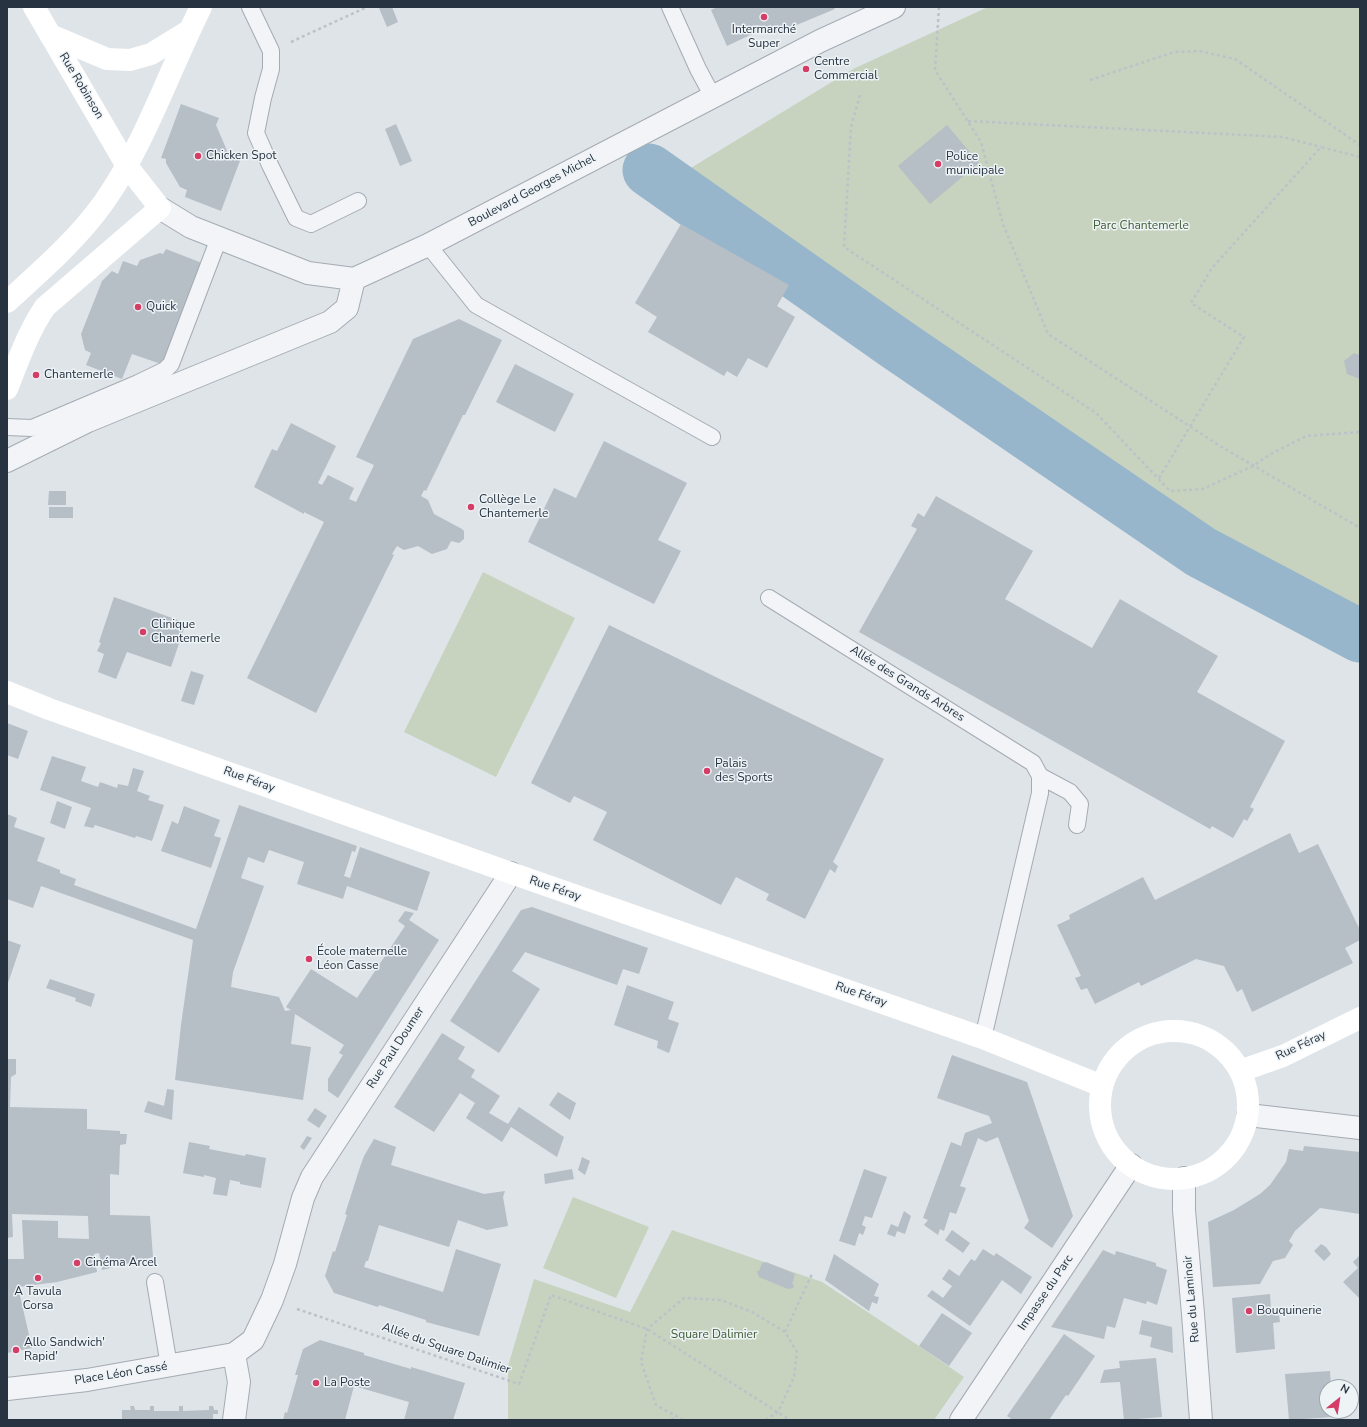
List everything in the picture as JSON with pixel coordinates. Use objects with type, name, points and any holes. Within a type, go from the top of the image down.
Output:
[{"type":"main road","name":"Rue Robinson","points":[[34,7],[127,166],[160,208]]},
{"type":"main road","points":[[7,302],[78,235],[104,203],[127,166],[201,7]]},
{"type":"main road","points":[[50,35],[107,58],[130,60],[151,54],[190,30]]},
{"type":"main road","points":[[7,389],[28,338],[45,307],[160,208]]},
{"type":"main road","name":"Rue Féray","points":[[7,692],[49,709],[511,873],[983,1038],[1102,1086]]},
{"type":"main road","name":"Rue Féray","points":[[1240,1071],[1283,1056],[1360,1018]]},
{"type":"main road","points":[[1166,1031],[1188,1032],[1209,1039],[1227,1053],[1240,1071],[1246,1085],[1248,1100],[1248,1115],[1243,1133],[1233,1150],[1220,1164],[1203,1173],[1184,1178],[1166,1178],[1147,1174],[1131,1165],[1118,1153],[1108,1138],[1102,1121],[1100,1104],[1102,1086],[1111,1065],[1125,1049],[1144,1036],[1166,1031]]},
{"type":"street","name":"Boulevard Georges Michel","points":[[354,279],[428,245],[820,41],[894,7]]},
{"type":"street","points":[[7,460],[88,421],[330,322],[347,308],[354,279],[308,272],[192,227],[160,208]]},
{"type":"street","name":"Rue Paul Doumer","points":[[295,1229],[303,1198],[312,1177],[511,873]]},
{"type":"street","points":[[1248,1115],[1360,1128]]},
{"type":"street","name":"Impasse du Parc","points":[[962,1420],[1131,1165]]},
{"type":"street","name":"Rue du Laminoir","points":[[1184,1178],[1184,1210],[1201,1420]]},
{"type":"street","name":"Place Léon Cassé","points":[[7,1389],[87,1380],[234,1354],[253,1340],[272,1300],[286,1264],[295,1229]]},
{"type":"street","points":[[234,1354],[239,1382],[234,1420]]},
{"type":"lane","points":[[250,7],[271,52],[271,69],[256,133],[296,218],[311,224],[358,201]]},
{"type":"lane","points":[[670,7],[698,69],[713,96]]},
{"type":"lane","points":[[7,427],[32,428],[165,370],[171,364],[219,238]]},
{"type":"lane","points":[[428,245],[476,305],[712,437]]},
{"type":"lane","name":"Allée des Grands Arbres","points":[[769,598],[1033,763],[1040,776],[1070,792],[1080,804],[1077,825]]},
{"type":"lane","points":[[983,1038],[1040,793],[1040,776]]},
{"type":"lane","points":[[154,1282],[169,1366]]},
{"type":"path","points":[[271,52],[367,7]]},
{"type":"path","points":[[939,7],[935,70],[981,142],[1002,224],[1048,334],[1190,427],[1253,466],[1360,528]]},
{"type":"path","points":[[1090,80],[1174,52],[1199,51],[1235,59],[1360,145]]},
{"type":"path","points":[[860,95],[851,127],[844,247],[1096,414],[1170,491],[1203,489],[1253,466],[1269,455],[1306,436],[1360,432]]},
{"type":"path","points":[[968,121],[1283,137],[1360,157]]},
{"type":"path","points":[[1159,479],[1244,337],[1191,303],[1212,268],[1321,147]]},
{"type":"path","points":[[785,1332],[812,1274]]},
{"type":"path","name":"Allée du Square Dalimier","points":[[272,1300],[519,1384],[551,1296],[647,1329],[790,1420]]},
{"type":"path","points":[[683,1420],[656,1404],[641,1362],[647,1329],[684,1298],[721,1300],[752,1312],[785,1332],[797,1352],[794,1377],[778,1412],[765,1420]]},
{"type":"path","points":[[672,1420],[674,1415]]},
{"type":"green space","name":"Parc Chantemerle","points":[[988,7],[1360,7],[1360,611],[1156,503],[681,174],[853,69]]},
{"type":"green space","points":[[483,572],[575,618],[496,777],[404,732]]},
{"type":"green space","points":[[573,1197],[649,1227],[616,1298],[543,1268]]},
{"type":"green space","name":"Square Dalimier","points":[[672,1230],[822,1282],[964,1377],[934,1420],[508,1420],[508,1366],[534,1279],[630,1312]]},
{"type":"building","points":[[392,7],[398,22],[387,27],[379,8]]},
{"type":"building","points":[[717,7],[834,7],[835,9],[775,34],[771,25],[727,46],[711,10]]},
{"type":"building","name":"Chicken Spot","points":[[181,104],[219,118],[216,125],[228,153],[241,158],[221,211],[185,197],[187,190],[180,187],[166,163],[166,159],[161,158]]},
{"type":"building","points":[[396,124],[412,161],[400,166],[385,129]]},
{"type":"building","name":"Police municipale","points":[[947,125],[979,163],[930,204],[898,166]]},
{"type":"building","points":[[681,224],[789,285],[777,306],[795,317],[767,368],[748,358],[737,377],[727,371],[724,376],[648,332],[657,317],[635,303]]},
{"type":"building","name":"Quick","points":[[166,249],[202,263],[164,365],[132,354],[122,379],[86,365],[91,353],[85,350],[81,334],[102,281],[112,271],[118,274],[123,261],[137,266],[140,260],[160,253],[163,254]]},
{"type":"building","points":[[459,319],[502,340],[426,491],[424,490],[421,496],[428,500],[434,514],[464,531],[464,539],[459,543],[451,541],[447,549],[432,554],[418,546],[404,550],[397,546],[392,554],[394,555],[316,713],[247,678],[324,522],[304,512],[304,514],[254,487],[272,449],[277,451],[291,423],[336,446],[318,483],[322,485],[328,475],[354,488],[349,499],[356,502],[374,465],[356,457],[413,339]]},
{"type":"building","points":[[1354,353],[1360,355],[1360,379],[1347,374],[1344,361]]},
{"type":"building","points":[[515,364],[574,394],[555,432],[496,402]]},
{"type":"building","points":[[604,441],[687,483],[658,540],[681,551],[654,604],[528,542],[554,488],[576,498]]},
{"type":"building","points":[[49,491],[66,491],[66,505],[48,505]]},
{"type":"building","points":[[936,496],[1033,551],[1005,599],[1092,648],[1120,599],[1218,656],[1197,692],[1285,741],[1250,807],[1254,809],[1247,821],[1244,819],[1233,838],[1212,826],[1210,829],[859,632],[917,529],[911,526],[918,513],[924,517]]},
{"type":"building","points":[[49,507],[73,507],[73,518],[49,518]]},
{"type":"building","name":"Clinique Chantemerle","points":[[114,597],[186,623],[171,667],[127,652],[116,679],[98,672],[104,654],[97,651],[101,643],[99,642]]},
{"type":"building","name":"Palais des Sports","points":[[609,625],[884,759],[833,862],[838,866],[835,873],[830,869],[805,919],[766,900],[769,894],[736,877],[721,905],[593,840],[607,812],[574,796],[570,803],[531,783]]},
{"type":"building","points":[[191,671],[204,675],[194,705],[181,701]]},
{"type":"building","points":[[7,723],[28,731],[18,759],[7,755]]},
{"type":"building","points":[[52,756],[86,767],[81,781],[98,787],[100,782],[117,788],[118,784],[128,786],[133,768],[144,771],[137,791],[150,796],[148,800],[164,805],[152,841],[136,836],[135,838],[95,825],[93,828],[84,826],[91,808],[40,790]]},
{"type":"building","points":[[57,801],[72,807],[65,829],[50,823]]},
{"type":"building","name":"École maternelle Léon Casse","points":[[239,805],[357,846],[355,852],[352,851],[344,876],[350,878],[360,847],[430,872],[417,911],[347,886],[343,899],[297,884],[304,862],[269,850],[264,863],[248,857],[241,878],[264,886],[233,972],[231,987],[279,997],[285,1011],[291,1010],[286,1007],[311,969],[357,998],[405,926],[398,921],[405,911],[414,913],[409,920],[439,940],[338,1098],[328,1091],[328,1079],[343,1055],[339,1053],[344,1045],[295,1014],[291,1044],[311,1047],[303,1100],[175,1080],[193,940],[41,886],[33,908],[7,899],[7,814],[17,818],[14,827],[45,838],[37,861],[60,870],[60,873],[76,879],[74,885],[196,929]]},
{"type":"building","points":[[184,806],[220,820],[214,836],[221,838],[211,868],[161,851],[172,821],[178,824]]},
{"type":"building","points":[[1290,833],[1299,853],[1318,844],[1360,930],[1360,940],[1345,948],[1353,963],[1252,1012],[1242,989],[1237,992],[1224,966],[1196,959],[1141,986],[1139,982],[1095,1004],[1087,988],[1081,990],[1075,978],[1081,976],[1057,925],[1070,919],[1069,915],[1143,877],[1155,900]]},
{"type":"building","points":[[532,907],[648,948],[639,974],[623,969],[617,985],[525,952],[512,971],[540,989],[499,1053],[450,1021],[521,910]]},
{"type":"building","points":[[7,940],[21,945],[7,986]]},
{"type":"building","points":[[50,979],[95,994],[91,1007],[75,1001],[76,998],[46,988]]},
{"type":"building","points":[[627,985],[674,1002],[668,1019],[679,1023],[669,1053],[657,1048],[658,1041],[614,1025]]},
{"type":"building","points":[[442,1033],[465,1047],[458,1059],[475,1070],[471,1077],[500,1096],[489,1113],[508,1124],[519,1107],[564,1137],[557,1157],[511,1127],[502,1142],[466,1118],[475,1103],[460,1093],[434,1132],[394,1107]]},
{"type":"building","points":[[952,1055],[1027,1082],[1073,1216],[1052,1248],[1024,1228],[1029,1221],[998,1137],[986,1142],[978,1138],[960,1186],[966,1188],[956,1214],[950,1212],[944,1231],[940,1229],[938,1235],[924,1225],[928,1220],[923,1218],[951,1142],[961,1146],[965,1133],[992,1123],[989,1116],[937,1098]]},
{"type":"building","points":[[7,1059],[16,1059],[16,1074],[11,1077],[10,1107],[87,1109],[87,1129],[120,1131],[120,1134],[127,1134],[126,1144],[120,1145],[119,1175],[110,1174],[110,1215],[150,1216],[153,1257],[102,1270],[99,1253],[94,1254],[97,1272],[57,1282],[18,1287],[32,1348],[7,1353],[7,1259],[24,1259],[22,1220],[58,1221],[58,1238],[89,1239],[88,1216],[12,1214],[13,1237],[7,1238]]},
{"type":"building","points":[[167,1089],[174,1090],[172,1120],[144,1112],[148,1101],[164,1106]]},
{"type":"building","points":[[558,1092],[576,1103],[570,1120],[549,1105]]},
{"type":"building","points":[[315,1108],[327,1116],[319,1128],[307,1120]]},
{"type":"building","points":[[307,1136],[312,1138],[304,1150],[300,1147]]},
{"type":"building","points":[[374,1139],[396,1147],[391,1165],[484,1194],[505,1191],[503,1197],[508,1226],[487,1230],[458,1220],[449,1247],[379,1225],[368,1261],[366,1261],[364,1267],[443,1292],[456,1249],[501,1264],[479,1336],[426,1322],[426,1320],[379,1305],[378,1307],[334,1293],[325,1276],[333,1251],[335,1252],[347,1215],[345,1214],[360,1167],[364,1156]]},
{"type":"building","points":[[189,1142],[210,1146],[209,1149],[245,1156],[246,1154],[266,1158],[261,1188],[240,1184],[240,1182],[230,1180],[227,1196],[213,1194],[216,1178],[183,1173]]},
{"type":"building","points":[[1304,1146],[1360,1152],[1360,1214],[1320,1208],[1295,1231],[1289,1241],[1293,1245],[1285,1258],[1273,1261],[1260,1284],[1213,1287],[1208,1222],[1234,1210],[1260,1194],[1270,1185],[1286,1162],[1289,1149],[1303,1151]]},
{"type":"building","points":[[582,1157],[590,1161],[585,1175],[578,1170]]},
{"type":"building","points":[[572,1169],[574,1179],[545,1184],[544,1174]]},
{"type":"building","points":[[864,1169],[887,1177],[872,1218],[865,1216],[862,1225],[866,1227],[863,1235],[859,1233],[855,1246],[839,1241]]},
{"type":"building","points":[[904,1211],[911,1216],[905,1234],[897,1231],[895,1237],[887,1234],[891,1224],[898,1227]]},
{"type":"building","points":[[952,1230],[970,1243],[963,1253],[945,1240]]},
{"type":"building","points":[[1321,1244],[1326,1247],[1331,1254],[1324,1261],[1314,1251]]},
{"type":"building","points":[[983,1249],[994,1256],[996,1253],[1032,1277],[1021,1294],[1002,1280],[970,1326],[927,1296],[932,1290],[943,1298],[952,1286],[942,1279],[949,1269],[959,1276],[971,1259],[975,1261]]},
{"type":"building","points":[[1103,1250],[1115,1255],[1116,1251],[1156,1263],[1156,1266],[1167,1270],[1157,1305],[1147,1301],[1146,1304],[1124,1298],[1115,1328],[1107,1326],[1104,1339],[1051,1327]]},
{"type":"building","points":[[834,1254],[879,1284],[874,1296],[879,1297],[877,1304],[872,1302],[869,1311],[825,1280]]},
{"type":"building","points":[[1360,1255],[1360,1299],[1343,1282],[1358,1268],[1353,1262]]},
{"type":"building","points":[[766,1262],[795,1274],[792,1284],[794,1285],[793,1288],[788,1289],[759,1277],[757,1271],[759,1271],[762,1263]]},
{"type":"building","points":[[1270,1294],[1271,1309],[1278,1308],[1280,1322],[1273,1323],[1275,1349],[1236,1353],[1232,1298]]},
{"type":"building","points":[[942,1313],[972,1333],[949,1366],[919,1346]]},
{"type":"building","points":[[1142,1320],[1172,1327],[1173,1353],[1150,1347],[1152,1337],[1139,1334]]},
{"type":"building","points":[[1064,1334],[1095,1356],[1068,1396],[1066,1395],[1049,1420],[1013,1420],[1007,1416]]},
{"type":"building","points":[[320,1340],[411,1369],[411,1367],[465,1383],[453,1420],[404,1420],[409,1402],[354,1386],[345,1420],[283,1420],[285,1412],[287,1413],[298,1375],[295,1375],[303,1349]]},
{"type":"building","points":[[1156,1358],[1162,1417],[1124,1420],[1120,1382],[1100,1383],[1104,1370],[1120,1368],[1119,1361]]},
{"type":"building","points":[[1330,1371],[1330,1379],[1319,1379],[1319,1418],[1289,1420],[1285,1374]]},
{"type":"building","points":[[130,1406],[134,1406],[135,1410],[150,1410],[150,1406],[154,1406],[154,1411],[179,1411],[179,1406],[183,1406],[183,1411],[209,1410],[209,1406],[213,1406],[214,1410],[218,1410],[218,1414],[213,1414],[213,1420],[122,1420],[122,1410],[131,1410]]},
{"type":"waterway","points":[[649,170],[895,343],[1201,552],[1360,636]]},
{"type":"place","name":"Intermarché Super","points":[[764,17]]},
{"type":"place","name":"Centre Commercial","points":[[806,69]]},
{"type":"place","name":"Chicken Spot","points":[[198,156]]},
{"type":"place","name":"Police municipale","points":[[938,164]]},
{"type":"place","name":"Quick","points":[[138,307]]},
{"type":"place","name":"Chantemerle","points":[[36,375]]},
{"type":"place","name":"Collège Le Chantemerle","points":[[471,507]]},
{"type":"place","name":"Clinique Chantemerle","points":[[143,632]]},
{"type":"place","name":"Palais des Sports","points":[[707,771]]},
{"type":"place","name":"École maternelle Léon Casse","points":[[309,959]]},
{"type":"place","name":"Cinéma Arcel","points":[[77,1263]]},
{"type":"place","name":"A Tavula Corsa","points":[[38,1278]]},
{"type":"place","name":"Bouquinerie","points":[[1249,1311]]},
{"type":"place","name":"Allo Sandwich' Rapid'","points":[[16,1350]]},
{"type":"place","name":"La Poste","points":[[316,1383]]}]
